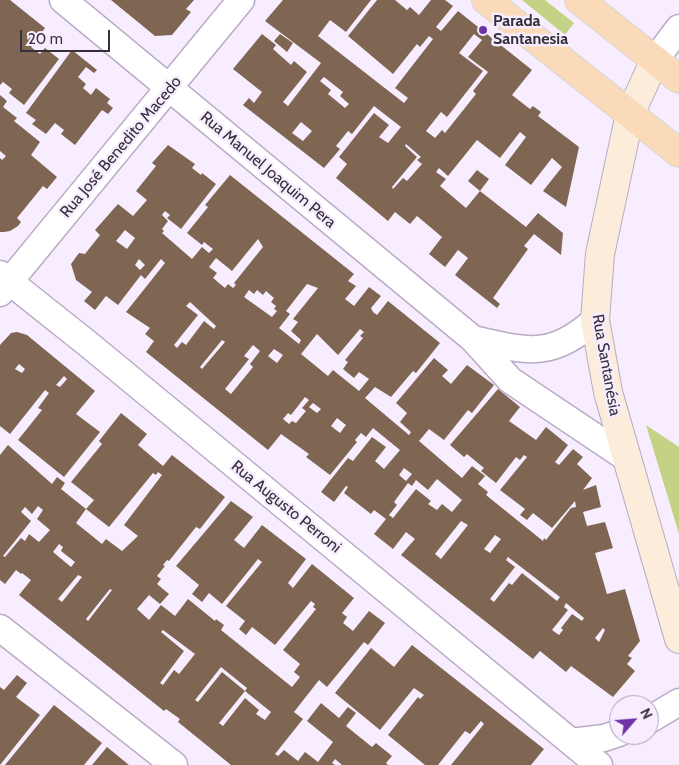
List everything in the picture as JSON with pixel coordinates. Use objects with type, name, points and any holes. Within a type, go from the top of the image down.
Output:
[{"type":"main road","points":[[486,0],[679,153]]},
{"type":"main road","points":[[579,0],[679,80]]},
{"type":"street","name":"Rua Manuel Joaquim Pera","points":[[64,0],[473,339],[510,380],[625,457]]},
{"type":"street","name":"Rua José Benedito Macedo","points":[[3,283],[170,88],[241,0]]},
{"type":"street","points":[[655,60],[679,28]]},
{"type":"street","name":"Rua Santanésia","points":[[655,60],[630,114],[600,254],[595,320],[608,392],[625,457],[679,639]]},
{"type":"street","name":"Rua Augusto Perroni","points":[[3,283],[599,765]]},
{"type":"street","name":"Rua Manuel Joaquim Pera","points":[[473,339],[519,349],[539,350],[556,346],[576,337],[595,320]]},
{"type":"street","points":[[0,628],[174,765]]},
{"type":"street","points":[[659,714],[679,702]]},
{"type":"street","points":[[571,742],[609,736]]},
{"type":"green space","points":[[522,0],[545,0],[574,23],[565,35]]},
{"type":"green space","points":[[646,425],[679,447],[679,534]]},
{"type":"building","points":[[0,0],[10,0],[45,28],[31,47],[40,54],[45,48],[59,59],[24,105],[9,93],[12,89],[3,82],[0,85]]},
{"type":"building","points":[[111,0],[194,0],[186,9],[191,12],[172,35],[155,36]]},
{"type":"building","points":[[283,0],[371,0],[346,32],[330,20],[318,36],[404,103],[408,98],[395,88],[433,39],[429,36],[420,47],[417,44],[393,74],[348,36],[377,0],[395,0],[407,10],[410,7],[419,15],[431,0],[445,0],[453,6],[436,27],[441,31],[458,11],[532,70],[512,95],[530,109],[533,106],[541,112],[538,116],[579,147],[566,207],[543,191],[562,167],[552,158],[531,185],[505,165],[526,137],[520,132],[500,158],[477,140],[448,176],[439,168],[436,172],[446,179],[440,186],[466,208],[480,191],[526,227],[538,213],[563,233],[561,255],[534,234],[524,246],[528,249],[493,298],[500,304],[497,308],[455,275],[468,258],[458,250],[445,267],[429,254],[442,237],[417,216],[410,224],[395,212],[388,221],[336,178],[347,164],[339,157],[374,113],[389,125],[379,137],[388,143],[401,127],[374,106],[352,134],[348,131],[336,146],[340,149],[324,168],[243,105],[249,98],[254,103],[262,92],[233,69],[262,34],[276,45],[273,49],[291,65],[294,61],[307,72],[283,102],[288,106],[321,63],[265,21]],"holes":[[[474,34],[482,40],[468,57],[488,72],[473,91],[476,94],[445,133],[442,130],[435,138],[426,131],[441,112],[447,117],[483,71],[459,53]],[[324,77],[343,92],[340,96],[349,104],[345,108],[328,94],[331,90],[320,81]],[[301,122],[312,131],[303,141],[292,133]],[[406,144],[421,157],[417,160],[422,164],[407,181],[403,178],[393,189],[392,187],[417,157],[405,146]]]},
{"type":"building","points":[[280,34],[293,43],[287,52],[274,41]]},
{"type":"building","points":[[72,50],[97,70],[94,73],[86,67],[78,77],[86,84],[83,88],[91,95],[96,88],[110,99],[107,103],[113,108],[108,114],[102,110],[75,145],[61,134],[64,130],[55,123],[46,134],[32,124],[36,120],[26,113]]},
{"type":"building","points":[[0,95],[7,101],[3,107],[17,118],[14,121],[40,142],[31,155],[57,177],[47,189],[43,186],[17,218],[21,222],[18,226],[4,232],[0,232],[0,158],[2,160],[6,156],[0,151]]},
{"type":"building","points":[[168,145],[195,164],[192,168],[216,184],[181,229],[167,218],[170,215],[165,211],[162,215],[168,221],[162,229],[164,231],[162,233],[192,259],[202,247],[209,253],[213,249],[204,242],[202,245],[187,233],[208,207],[205,205],[230,175],[354,274],[348,281],[356,286],[345,299],[354,306],[369,287],[381,296],[371,308],[373,312],[377,315],[388,301],[440,343],[416,373],[413,371],[391,397],[375,387],[365,398],[409,435],[411,432],[400,422],[407,413],[396,403],[434,358],[448,370],[442,376],[451,384],[467,365],[494,385],[472,413],[468,410],[444,440],[429,429],[419,441],[462,478],[472,466],[485,476],[478,484],[488,492],[486,495],[543,541],[544,538],[546,540],[571,508],[576,507],[575,501],[552,528],[533,513],[527,520],[520,515],[525,509],[500,490],[527,457],[524,455],[520,460],[516,457],[496,483],[481,471],[484,468],[467,454],[464,457],[450,445],[498,389],[520,407],[509,421],[536,440],[546,427],[568,445],[555,462],[559,465],[573,449],[583,457],[577,464],[592,478],[583,490],[596,485],[601,507],[583,512],[587,526],[605,522],[613,548],[595,553],[607,594],[625,589],[640,641],[628,656],[632,658],[627,664],[635,671],[615,695],[610,695],[571,666],[566,672],[540,651],[533,659],[401,555],[415,539],[406,532],[393,549],[374,534],[386,519],[374,510],[371,514],[344,493],[348,487],[346,486],[334,502],[321,492],[348,458],[353,461],[372,437],[386,447],[375,461],[384,469],[400,450],[373,428],[366,437],[361,433],[355,440],[357,442],[330,475],[306,457],[309,454],[281,434],[268,450],[146,352],[154,341],[145,334],[150,328],[126,312],[165,263],[161,259],[145,279],[141,275],[118,305],[106,296],[95,310],[84,301],[92,292],[76,280],[71,264],[79,253],[85,254],[100,235],[95,230],[118,204],[133,216],[147,200],[136,191],[156,166],[152,163]],"holes":[[[125,230],[135,238],[127,249],[116,241]],[[258,239],[263,247],[234,283],[236,285],[233,288],[228,284],[225,288],[213,278],[217,273],[209,267],[216,258],[232,271]],[[139,259],[145,265],[140,270],[135,265]],[[307,284],[318,288],[293,319],[298,322],[291,331],[301,340],[299,344],[279,328],[290,314],[286,311]],[[249,290],[254,294],[257,290],[263,295],[266,291],[274,298],[271,302],[276,306],[274,309],[277,311],[272,317],[244,297]],[[190,302],[216,326],[214,329],[204,321],[186,345],[182,342],[177,348],[174,345],[198,315],[186,306]],[[360,329],[364,332],[360,336],[363,338],[345,360],[348,362],[343,369],[354,378],[359,372],[369,379],[359,391],[333,370],[328,376],[301,354],[317,334],[338,355]],[[222,340],[225,342],[202,369],[200,367]],[[253,345],[260,351],[250,364],[253,367],[231,394],[225,389],[249,359],[244,356]],[[274,349],[283,355],[277,363],[268,356]],[[305,397],[309,400],[302,408],[306,411],[296,423],[292,421],[289,424],[283,419],[288,413],[291,415]],[[313,403],[321,409],[317,413],[309,407]],[[337,418],[346,425],[340,433],[331,426]],[[404,468],[412,474],[406,481],[399,475]],[[437,479],[462,500],[452,512],[442,504],[437,510],[428,504],[431,501],[416,489],[393,518],[389,515],[397,505],[394,502],[408,483],[412,486],[416,480],[428,490]],[[461,521],[468,525],[441,559],[435,554]],[[495,535],[501,539],[490,553],[484,549]],[[508,557],[560,597],[557,601],[522,573],[512,585],[509,583],[494,602],[490,599],[515,567],[506,560]],[[566,603],[584,618],[582,621],[572,614],[561,628],[563,630],[559,635],[552,630],[568,610],[564,607]],[[603,628],[605,630],[599,642],[595,638]]]},
{"type":"building","points":[[477,170],[489,179],[480,191],[468,181]]},
{"type":"building","points":[[17,332],[27,335],[95,391],[76,414],[100,432],[64,477],[18,440],[42,410],[38,408],[49,393],[45,390],[10,434],[0,426],[0,345],[11,333]],"holes":[[[19,364],[25,369],[22,373],[15,369]],[[64,376],[67,379],[60,387],[56,385]]]},
{"type":"building","points":[[121,413],[147,434],[138,445],[163,466],[172,455],[225,497],[200,529],[196,527],[169,561],[167,560],[163,565],[165,566],[157,576],[161,579],[157,584],[169,594],[160,604],[149,595],[137,609],[149,620],[161,605],[175,616],[188,599],[215,621],[216,619],[224,625],[221,630],[292,687],[300,677],[294,672],[300,664],[283,650],[316,609],[313,607],[315,604],[311,601],[275,645],[252,627],[246,635],[239,629],[245,621],[226,606],[262,562],[258,559],[222,604],[209,593],[202,602],[192,594],[199,585],[176,566],[231,501],[253,517],[234,540],[244,548],[262,525],[306,559],[288,583],[293,588],[312,564],[354,598],[342,613],[347,617],[343,623],[353,631],[369,611],[385,623],[368,645],[364,642],[327,687],[319,680],[294,712],[303,719],[275,754],[278,756],[284,750],[298,761],[305,752],[318,762],[333,742],[307,721],[321,703],[339,718],[348,707],[356,713],[346,726],[372,747],[376,743],[392,756],[386,763],[388,765],[342,765],[335,759],[332,763],[335,765],[231,765],[178,722],[180,719],[166,709],[164,711],[19,595],[31,580],[16,570],[5,584],[0,580],[0,455],[8,445],[52,484],[57,477],[65,483],[61,489],[86,509],[94,500],[71,482],[102,444],[99,441]],"holes":[[[158,472],[162,475],[124,525],[138,536],[122,551],[106,539],[102,544],[76,523],[86,509],[109,527],[153,473],[156,475]],[[38,506],[43,510],[37,519],[50,530],[39,542],[29,534],[25,541],[21,538],[5,557],[3,556],[31,521],[21,512],[25,507],[32,514]],[[59,544],[63,547],[61,551],[75,562],[71,567],[53,552]],[[78,575],[82,577],[62,602],[58,599]],[[110,589],[112,590],[88,621],[86,619]],[[163,630],[195,654],[179,674],[174,670],[163,685],[160,683],[184,651],[161,632]],[[221,667],[247,688],[245,691],[222,672],[198,702],[195,700]],[[245,691],[271,712],[265,720],[256,714],[259,710],[245,698],[223,726],[219,723]]]},
{"type":"building","points":[[412,645],[544,749],[531,765],[451,765],[484,724],[481,721],[470,734],[465,731],[438,765],[425,765],[388,735],[418,697],[420,699],[424,695],[414,688],[380,730],[335,693],[371,648],[394,667]]},
{"type":"building","points":[[17,675],[27,683],[16,697],[40,715],[0,765],[0,687],[4,690]]},
{"type":"building","points":[[54,705],[102,743],[84,765],[5,765]]},
{"type":"building","points":[[107,747],[129,765],[92,765]]},
{"type":"place","name":"Parada Santanesia","points":[[483,30]]}]
